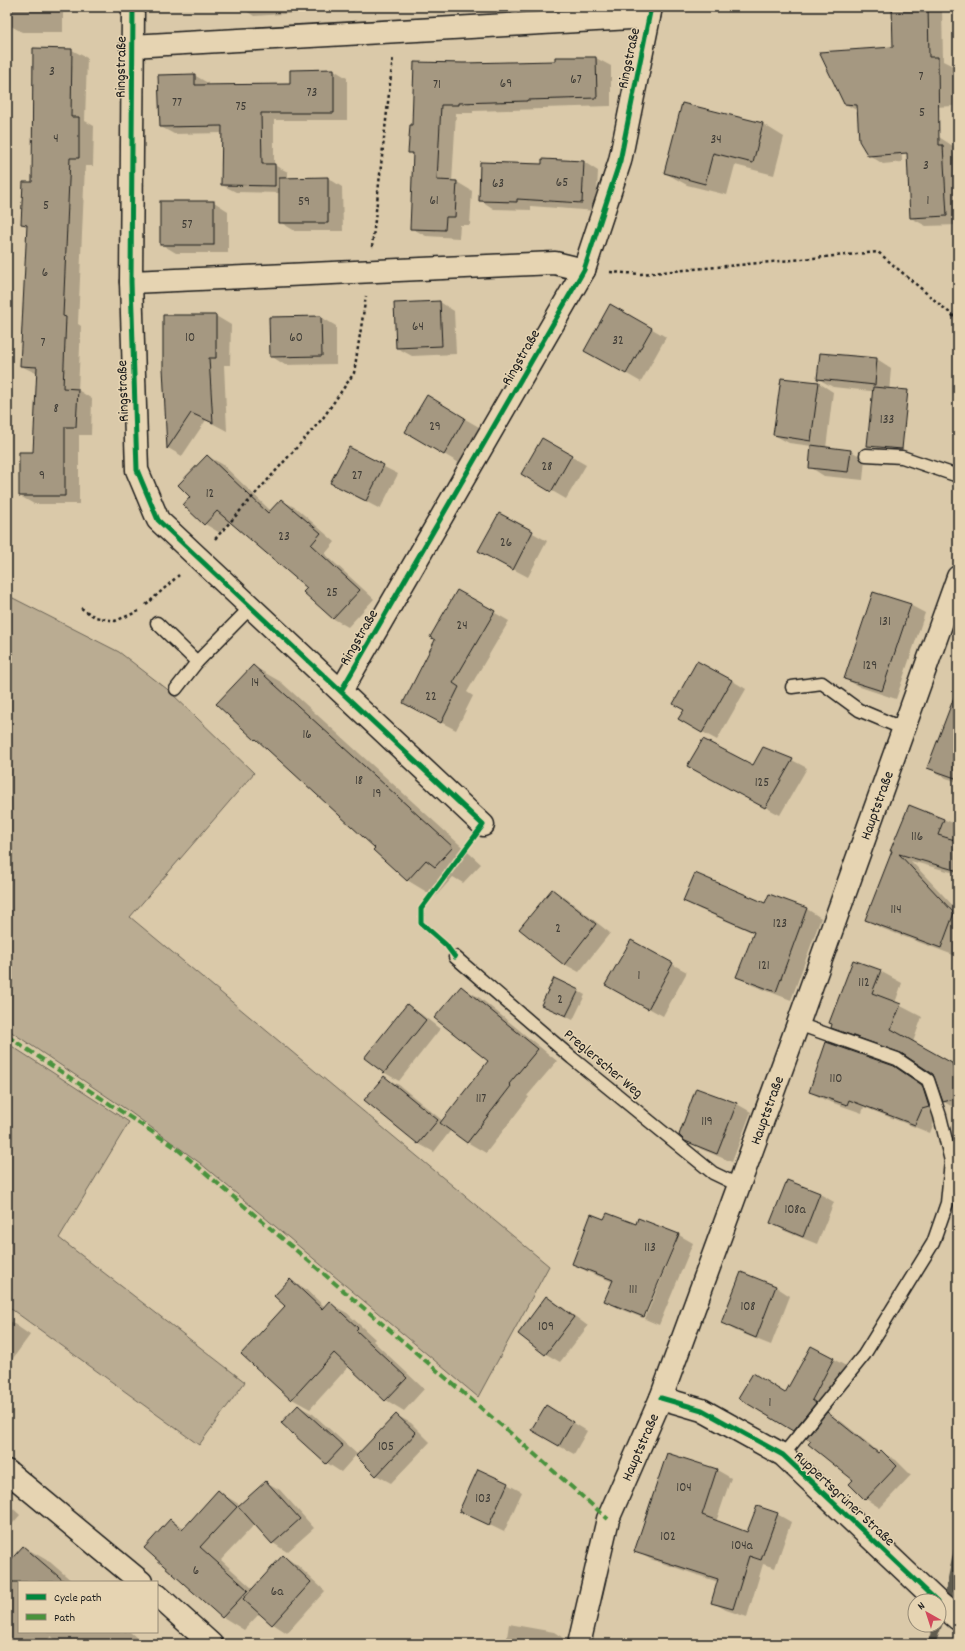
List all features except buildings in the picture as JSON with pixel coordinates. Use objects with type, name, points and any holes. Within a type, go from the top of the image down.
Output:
[{"type":"street","name":"Ringstraße","points":[[133,7],[131,46],[131,282],[137,470],[158,520],[483,825]]},
{"type":"street","name":"Ringstraße","points":[[131,46],[395,32],[650,12],[620,160],[584,270],[341,691]]},
{"type":"street","points":[[131,282],[555,263],[584,270]]},
{"type":"street","name":"Hauptstraße","points":[[579,1644],[608,1519],[661,1398],[798,1024],[958,577]]},
{"type":"street","name":"Ruppertsgrüner Straße","points":[[661,1398],[702,1410],[783,1455],[928,1593]]},
{"type":"street","points":[[7,1471],[140,1581]]},
{"type":"street","points":[[158,1596],[211,1644]]},
{"type":"street","points":[[947,1610],[958,1619]]},
{"type":"lane","points":[[866,455],[902,457],[958,476]]},
{"type":"lane","points":[[176,689],[197,662],[251,607]]},
{"type":"lane","points":[[158,623],[197,662]]},
{"type":"lane","points":[[792,687],[822,683],[859,710],[904,729]]},
{"type":"lane","name":"Preglerscher Weg","points":[[455,956],[572,1058],[712,1173],[738,1185]]},
{"type":"lane","points":[[783,1455],[864,1355],[933,1243],[947,1203],[951,1161],[940,1116],[928,1080],[897,1059],[798,1024]]},
{"type":"path","points":[[81,608],[95,617],[115,621],[136,613],[199,558],[323,418],[354,373],[370,271],[395,32]]},
{"type":"path","points":[[584,270],[641,274],[878,252],[958,320]]},
{"type":"shaded area","points":[[7,595],[119,652],[167,689],[254,773],[130,917],[549,1266],[478,1397],[200,1163],[130,1112],[7,1029]]},
{"type":"shaded area","points":[[7,1043],[129,1122],[59,1238],[245,1382],[199,1445],[7,1306]]},
{"type":"waterway","points":[[947,1599],[958,1549]]},
{"type":"waterway","points":[[931,1644],[935,1633]]},
{"type":"marked path","points":[[7,1036],[175,1147],[508,1431],[608,1519]]},
{"type":"cycle path","points":[[133,7],[131,282],[137,470],[158,520],[483,825],[421,909],[421,923],[446,945],[455,957]]},
{"type":"cycle path","points":[[341,691],[584,270],[620,161],[651,7]]},
{"type":"cycle path","points":[[661,1398],[702,1410],[783,1455],[929,1593]]}]
